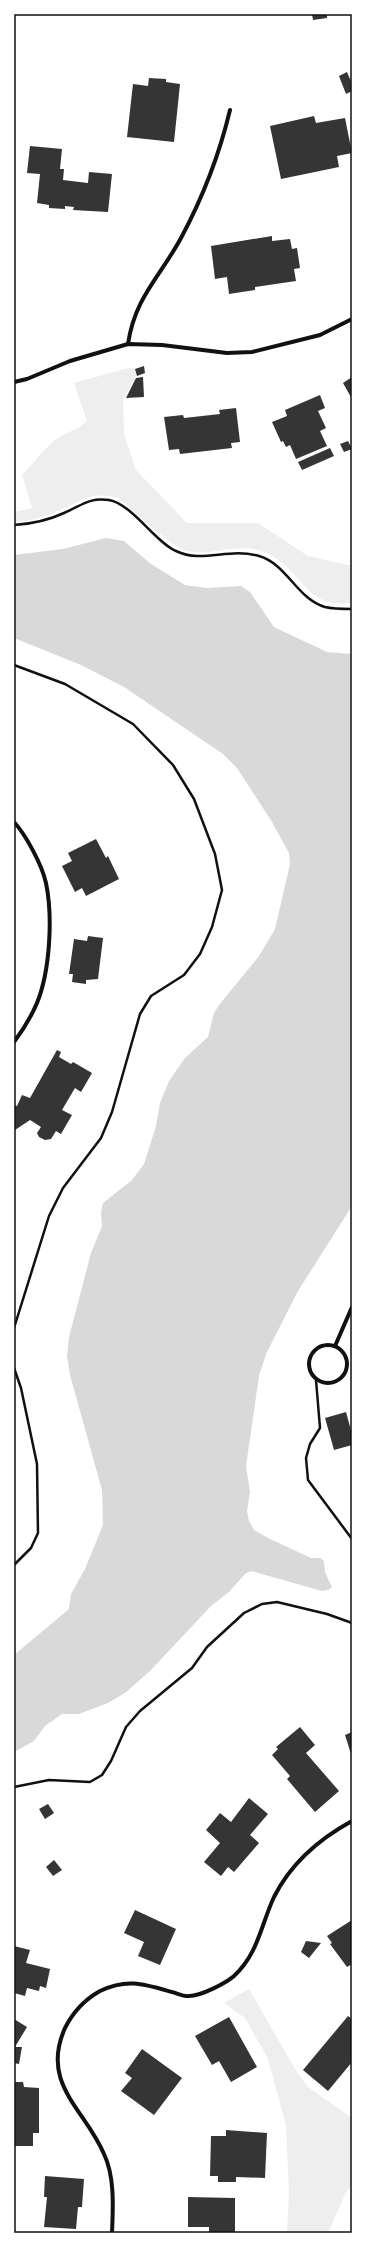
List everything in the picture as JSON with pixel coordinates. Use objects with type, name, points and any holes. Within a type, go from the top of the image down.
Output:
[{"type":"street","points":[[128,344],[131,327],[139,305],[150,284],[180,240],[203,194],[214,168],[230,110]]},
{"type":"street","points":[[14,382],[27,379],[70,361],[128,344],[162,345],[227,353],[252,352],[320,335],[352,319]]},
{"type":"street","points":[[14,822],[25,835],[46,882],[50,944],[40,994],[28,1022],[14,1042]]},
{"type":"street","points":[[335,1346],[352,1307]]},
{"type":"street","points":[[335,1346],[346,1357],[347,1367],[345,1373],[341,1378],[332,1383],[322,1383],[316,1380],[309,1368],[311,1356],[320,1347],[335,1346]]},
{"type":"street","points":[[112,2233],[112,2191],[110,2172],[104,2154],[71,2103],[60,2076],[56,2055],[61,2037],[71,2016],[82,2003],[114,1984],[138,1983],[190,1996],[223,1984],[249,1960],[259,1940],[274,1898],[295,1865],[310,1849],[336,1829],[352,1820]]},
{"type":"path","points":[[14,525],[28,524],[63,514],[92,499],[111,500],[128,510],[175,551],[197,557],[237,551],[260,556],[277,565],[305,595],[324,607],[352,609]]},
{"type":"path","points":[[14,665],[65,684],[133,724],[173,765],[194,799],[215,854],[222,890],[212,927],[200,954],[184,975],[151,996],[140,1014],[112,1112],[101,1138],[63,1188],[49,1216],[14,1328]]},
{"type":"path","points":[[14,1368],[21,1388],[37,1464],[38,1533],[31,1548],[14,1565]]},
{"type":"path","points":[[316,1380],[320,1428],[310,1444],[306,1458],[308,1480],[352,1539]]},
{"type":"path","points":[[14,1787],[49,1780],[90,1782],[102,1775],[126,1727],[140,1711],[192,1668],[207,1647],[244,1613],[262,1604],[277,1602],[327,1614],[352,1623]]},
{"type":"shaded area","points":[[128,368],[135,369],[137,374],[123,399],[124,434],[136,470],[187,523],[258,523],[308,556],[352,566],[352,603],[336,603],[324,600],[314,595],[283,563],[260,551],[237,549],[193,552],[182,549],[158,533],[118,498],[109,496],[90,497],[59,511],[27,521],[14,523],[14,512],[32,508],[22,475],[55,440],[80,427],[87,421],[74,383]]},
{"type":"shaded area","points":[[106,538],[124,541],[151,564],[185,585],[207,588],[241,586],[250,592],[274,627],[327,652],[352,654],[352,1206],[298,1291],[266,1354],[259,1376],[246,1466],[250,1492],[247,1511],[249,1521],[254,1530],[311,1558],[320,1558],[324,1561],[325,1572],[332,1587],[328,1590],[322,1591],[251,1571],[245,1574],[229,1592],[211,1606],[150,1671],[125,1693],[108,1703],[79,1714],[62,1714],[45,1726],[34,1741],[14,1752],[14,1655],[69,1609],[71,1594],[85,1569],[103,1525],[102,1490],[70,1375],[67,1356],[69,1337],[91,1253],[102,1226],[101,1212],[103,1203],[132,1180],[144,1164],[156,1126],[160,1103],[169,1081],[185,1058],[208,1037],[214,1013],[259,956],[275,929],[290,864],[289,853],[272,822],[237,768],[223,754],[124,687],[81,665],[14,638],[14,555],[63,549]]},
{"type":"shaded area","points":[[249,1989],[298,2074],[308,2087],[352,2118],[352,2185],[347,2190],[328,2233],[287,2233],[289,2191],[286,2125],[268,2059],[245,2018],[224,2003]]},
{"type":"building","points":[[312,14],[327,14],[327,18],[313,20]]},
{"type":"building","points":[[347,72],[352,84],[352,91],[346,94],[339,76]]},
{"type":"building","points":[[149,78],[166,79],[166,82],[180,84],[174,142],[127,137],[133,84],[148,86]]},
{"type":"building","points":[[314,116],[316,123],[345,118],[352,153],[337,156],[339,167],[281,179],[270,126]]},
{"type":"building","points":[[30,146],[62,149],[60,169],[64,169],[63,180],[88,183],[89,172],[112,174],[108,212],[73,210],[74,207],[65,206],[65,209],[49,208],[49,205],[37,203],[40,174],[27,173]]},
{"type":"building","points":[[272,236],[272,241],[290,239],[292,249],[297,248],[300,268],[294,269],[296,281],[255,287],[255,290],[229,294],[227,277],[215,279],[211,246]]},
{"type":"building","points":[[144,366],[145,373],[137,376],[135,369]]},
{"type":"building","points":[[143,377],[144,397],[126,398],[136,378]]},
{"type":"building","points":[[352,377],[352,399],[343,383]]},
{"type":"building","points":[[320,395],[325,408],[318,411],[326,428],[320,431],[327,446],[296,459],[290,445],[286,447],[283,441],[281,442],[272,422],[287,416],[285,410]]},
{"type":"building","points":[[236,408],[240,442],[231,443],[232,448],[180,454],[179,449],[169,450],[164,417],[183,415],[184,418],[220,414],[219,410]]},
{"type":"building","points":[[348,441],[352,449],[344,452],[340,444]]},
{"type":"building","points":[[330,448],[334,456],[302,470],[298,462]]},
{"type":"building","points":[[96,839],[106,858],[108,856],[119,879],[86,896],[82,888],[75,892],[62,866],[72,861],[68,853]]},
{"type":"building","points":[[88,936],[103,938],[98,979],[86,980],[86,984],[72,982],[73,974],[69,974],[74,939],[87,941]]},
{"type":"building","points":[[57,1050],[61,1052],[59,1057],[71,1064],[73,1062],[92,1073],[81,1092],[75,1088],[62,1110],[72,1115],[61,1134],[56,1131],[51,1139],[45,1140],[39,1137],[37,1133],[41,1127],[30,1120],[15,1130],[14,1105],[17,1106],[22,1095],[30,1098]]},
{"type":"building","points":[[346,1412],[352,1434],[352,1445],[334,1450],[325,1418]]},
{"type":"building","points":[[300,1727],[315,1745],[306,1753],[339,1791],[315,1812],[287,1779],[290,1776],[272,1755],[278,1749],[276,1747]]},
{"type":"building","points":[[352,1732],[352,1757],[345,1735]]},
{"type":"building","points":[[249,1798],[268,1814],[250,1835],[259,1843],[234,1872],[228,1867],[221,1876],[204,1862],[220,1843],[206,1830],[220,1813],[231,1822]]},
{"type":"building","points":[[48,1804],[54,1813],[45,1819],[39,1809]]},
{"type":"building","points":[[54,1860],[62,1870],[53,1876],[46,1867]]},
{"type":"building","points":[[135,1910],[176,1929],[160,1965],[138,1956],[144,1942],[124,1933]]},
{"type":"building","points":[[352,1920],[352,1964],[347,1967],[330,1944],[332,1943],[327,1936]]},
{"type":"building","points":[[306,1941],[321,1943],[309,1958],[301,1952]]},
{"type":"building","points":[[14,1946],[30,1950],[26,1963],[50,1969],[46,1988],[40,1986],[39,1991],[27,1988],[25,1996],[14,1993]]},
{"type":"building","points":[[348,2016],[352,2019],[352,2062],[328,2091],[303,2070]]},
{"type":"building","points":[[229,2017],[257,2067],[231,2082],[219,2061],[212,2065],[195,2036]]},
{"type":"building","points":[[14,2019],[27,2027],[15,2047],[22,2047],[19,2064],[14,2063]]},
{"type":"building","points":[[142,2049],[182,2078],[154,2115],[121,2091],[132,2078],[125,2073]]},
{"type":"building","points":[[14,2082],[23,2082],[24,2087],[39,2088],[39,2133],[33,2133],[33,2146],[14,2146]]},
{"type":"building","points":[[226,2130],[267,2133],[265,2178],[236,2177],[236,2182],[218,2182],[218,2176],[210,2176],[211,2136],[226,2136]]},
{"type":"building","points":[[45,2176],[84,2179],[82,2207],[78,2207],[76,2229],[44,2227],[47,2197],[44,2197]]},
{"type":"building","points":[[188,2197],[235,2198],[235,2233],[209,2233],[209,2227],[188,2227]]}]
